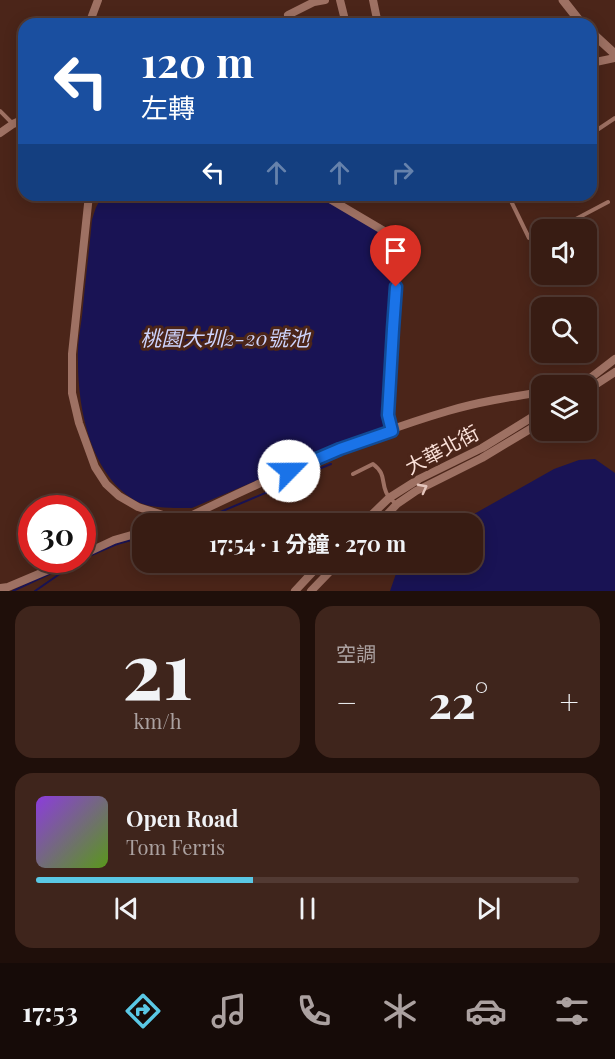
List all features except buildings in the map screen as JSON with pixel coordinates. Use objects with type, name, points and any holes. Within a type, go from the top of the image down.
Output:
[{"type":"street","points":[[91,18],[98,0]]},
{"type":"street","points":[[288,15],[314,2],[325,0]]},
{"type":"street","points":[[340,0],[344,18]]},
{"type":"street","points":[[372,0],[376,18]]},
{"type":"street","points":[[563,0],[577,18]]},
{"type":"street","points":[[597,38],[615,56],[597,61]]},
{"type":"street","points":[[0,133],[18,122]]},
{"type":"street","points":[[88,201],[72,354],[72,393],[79,423],[95,467],[106,484],[119,496],[138,507],[157,513]]},
{"type":"street","points":[[333,201],[384,231],[395,243],[398,266],[388,415],[392,431]]},
{"type":"street","points":[[594,375],[615,359]]},
{"type":"street","points":[[597,384],[615,372]]},
{"type":"street","points":[[196,513],[340,449],[448,411],[531,394]]},
{"type":"street","name":"大華北街","points":[[373,513],[389,498],[418,479],[482,448],[531,418]]},
{"type":"street","name":"大華北街","points":[[388,513],[416,491],[482,458],[531,429]]},
{"type":"street","points":[[96,548],[132,535]]},
{"type":"street","points":[[0,588],[41,573]]},
{"type":"street","points":[[295,591],[312,573]]},
{"type":"street","points":[[311,591],[328,573]]},
{"type":"lane","points":[[0,111],[13,124]]},
{"type":"lane","points":[[597,130],[615,118]]},
{"type":"lane","points":[[511,201],[531,238]]},
{"type":"lane","points":[[576,219],[608,202]]},
{"type":"lane","points":[[353,474],[374,464],[380,470],[389,498],[397,504]]},
{"type":"water","name":"桃園大圳2-20號池","points":[[100,201],[329,201],[383,233],[392,244],[396,259],[383,427],[192,508],[150,506],[138,502],[122,491],[98,459],[90,440],[79,380],[78,344],[92,220]]},
{"type":"water","points":[[595,459],[615,473],[615,591],[390,591],[396,573],[483,573],[483,513],[476,513],[554,469],[579,460]]},
{"type":"waterway","points":[[218,513],[331,464]]},
{"type":"waterway","points":[[96,553],[132,540]]},
{"type":"waterway","points":[[13,591],[51,573]]},
{"type":"waterway","points":[[35,591],[61,573]]},
{"type":"route","points":[[289,471],[340,449],[392,431],[388,415],[396,287]]}]
